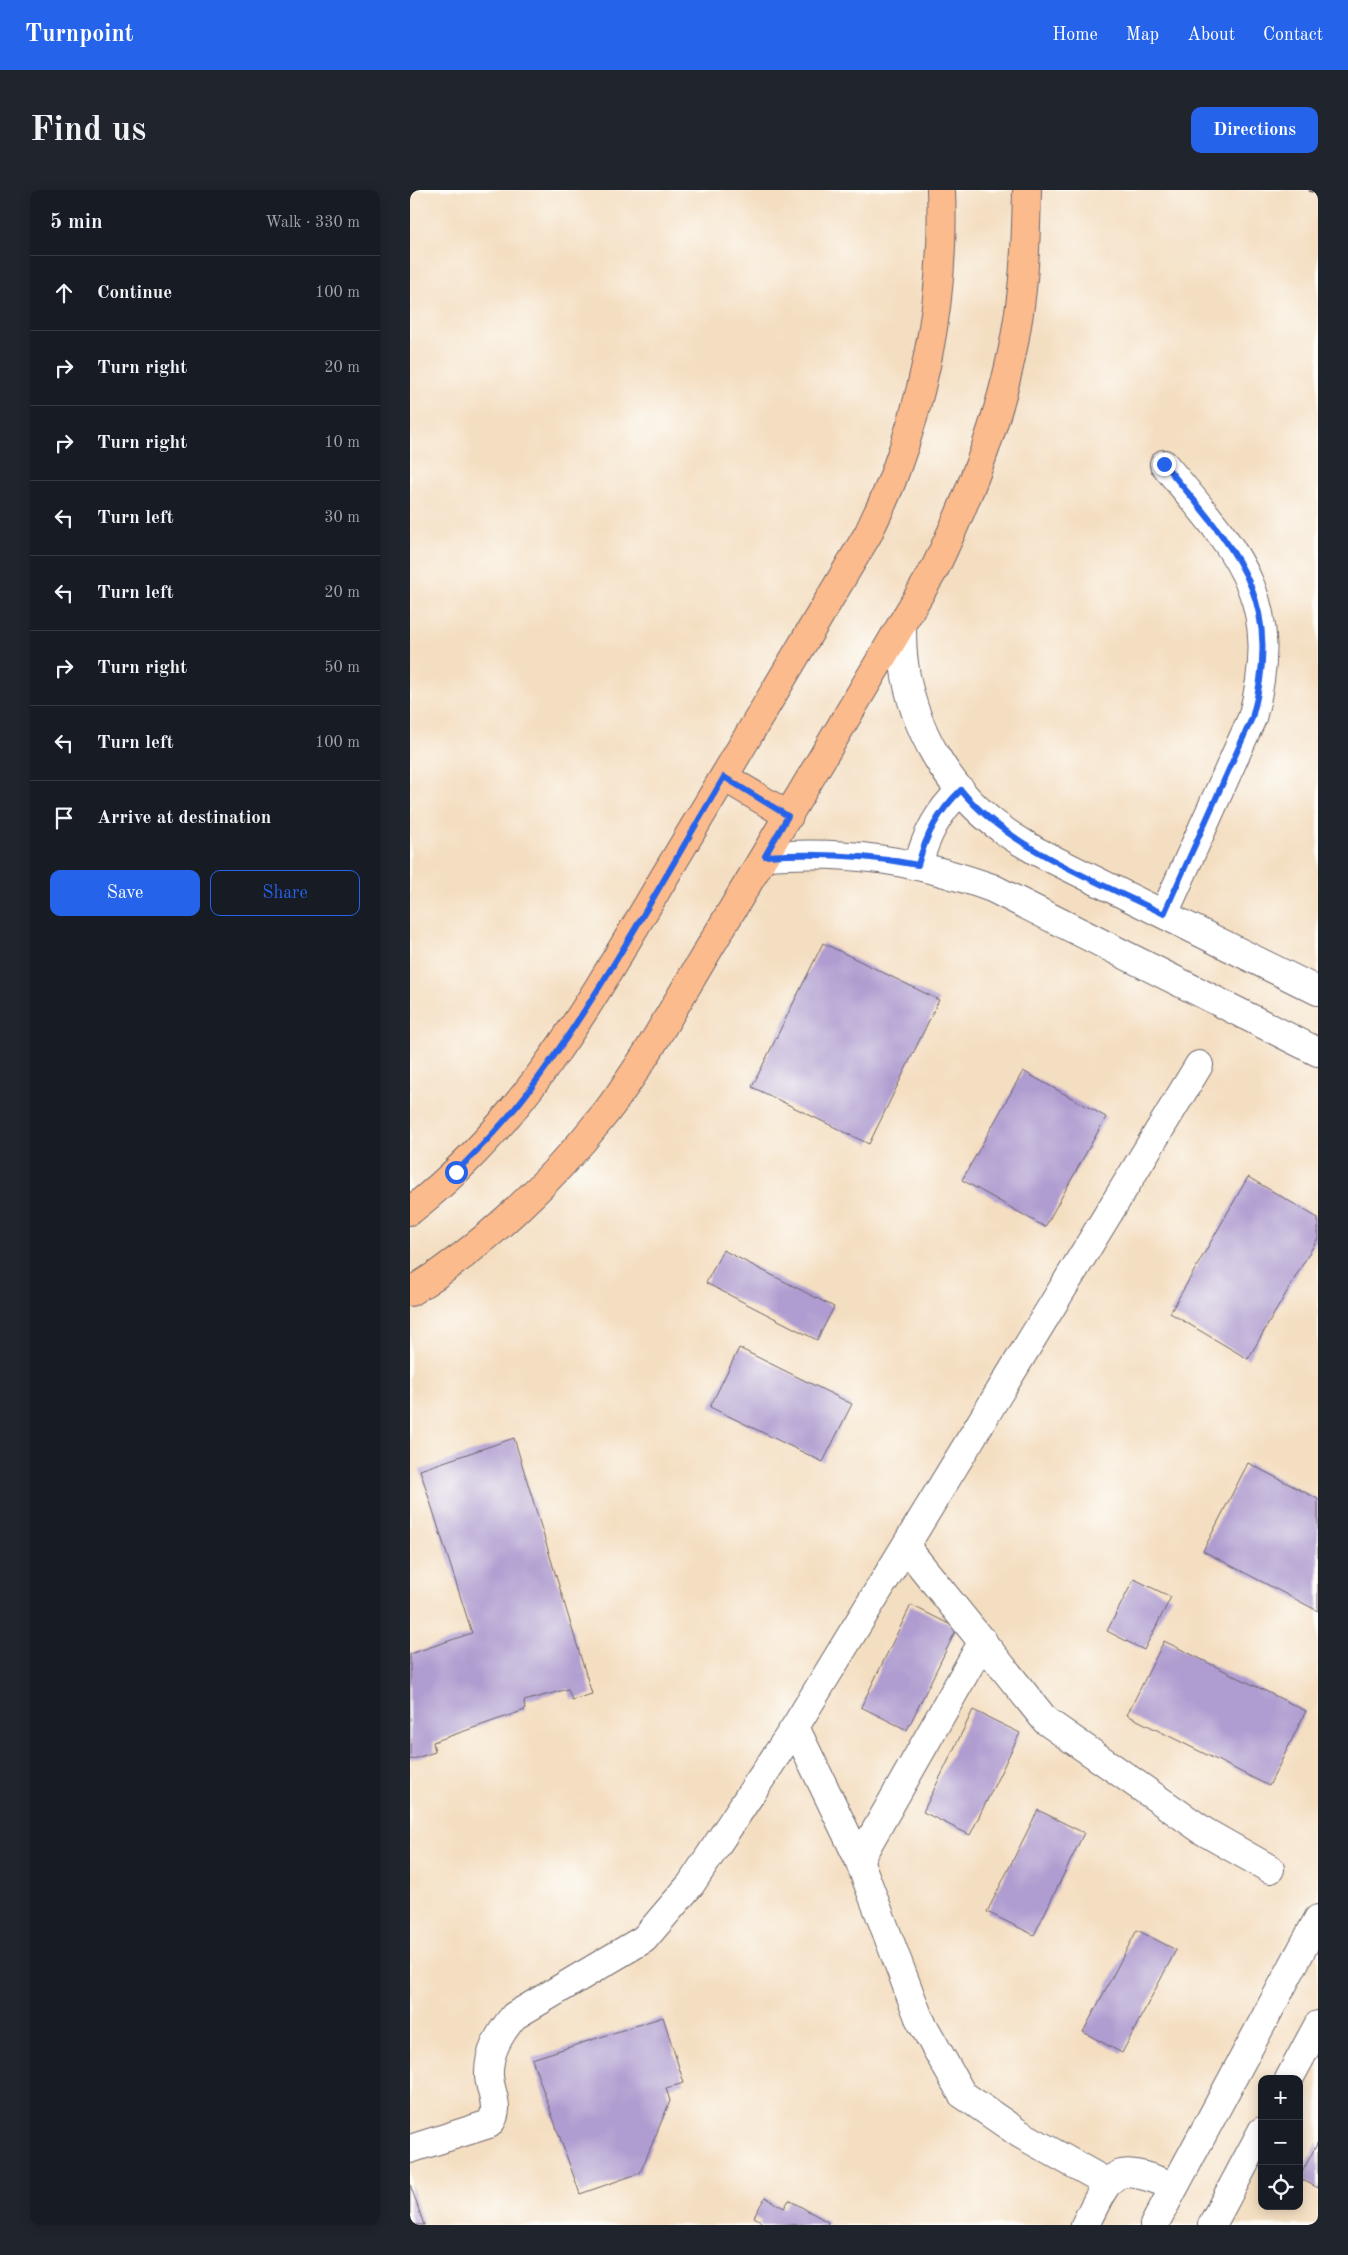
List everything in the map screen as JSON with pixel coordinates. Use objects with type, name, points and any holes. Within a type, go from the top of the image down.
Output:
[{"type":"main road","points":[[410,1211],[456,1172],[490,1137],[534,1085],[588,1006],[868,534],[894,476],[914,415],[929,353],[939,290],[943,226],[941,190]]},
{"type":"main road","points":[[410,1292],[487,1236],[548,1179],[603,1116],[650,1048],[935,568],[964,509],[1006,384],[1018,319],[1026,254],[1027,190]]},
{"type":"main road","points":[[724,777],[788,816]]},
{"type":"street","points":[[1164,464],[1226,539],[1242,565],[1254,594],[1262,625],[1264,656],[1260,688],[1252,718],[1164,914]]},
{"type":"street","points":[[902,625],[904,664],[912,703],[927,740],[947,774],[972,804],[1002,830],[1036,851],[1318,991]]},
{"type":"street","points":[[918,865],[924,844],[933,824],[945,806],[961,790]]},
{"type":"street","points":[[765,856],[807,853],[850,855],[918,865],[992,888],[1318,1052]]},
{"type":"street","points":[[410,2150],[489,2124],[493,2120],[494,2096],[489,2077],[492,2052],[500,2032],[514,2016],[644,1939],[691,1884],[795,1727],[1199,1065]]},
{"type":"street","points":[[906,1547],[1046,1721],[1205,1832],[1270,1869]]},
{"type":"street","points":[[859,1860],[983,1641]]},
{"type":"street","points":[[795,1727],[859,1860],[919,2018],[962,2094],[1020,2134],[1108,2183]]},
{"type":"street","points":[[1154,2225],[1318,1919]]},
{"type":"street","points":[[1291,2075],[1318,2025]]},
{"type":"street","points":[[1212,2225],[1258,2139]]},
{"type":"street","points":[[1085,2225],[1103,2189],[1108,2183],[1122,2174],[1130,2172],[1174,2186]]},
{"type":"path","points":[[1309,190],[1318,194]]},
{"type":"building","points":[[823,943],[939,1000],[869,1144],[752,1087]]},
{"type":"building","points":[[1023,1071],[1106,1117],[1045,1227],[962,1180]]},
{"type":"building","points":[[1248,1177],[1318,1218],[1318,1238],[1248,1359],[1170,1313]]},
{"type":"building","points":[[723,1250],[834,1307],[817,1340],[706,1283]]},
{"type":"building","points":[[739,1348],[852,1404],[823,1462],[710,1407]]},
{"type":"building","points":[[514,1438],[592,1694],[572,1700],[568,1689],[524,1701],[525,1710],[433,1742],[435,1752],[410,1760],[410,1654],[472,1633],[420,1470]]},
{"type":"building","points":[[1248,1463],[1318,1499],[1318,1611],[1203,1551]]},
{"type":"building","points":[[1134,1579],[1171,1597],[1144,1650],[1107,1631]]},
{"type":"building","points":[[911,1605],[957,1628],[907,1730],[861,1707]]},
{"type":"building","points":[[1164,1641],[1306,1711],[1269,1786],[1127,1715]]},
{"type":"building","points":[[973,1710],[1020,1733],[970,1835],[923,1812]]},
{"type":"building","points":[[1038,1810],[1084,1833],[1034,1935],[987,1912]]},
{"type":"building","points":[[1137,1930],[1176,1950],[1122,2053],[1083,2032]]},
{"type":"building","points":[[663,2017],[684,2083],[666,2088],[670,2101],[640,2173],[580,2194],[532,2059]]},
{"type":"building","points":[[1318,2142],[1318,2188],[1303,2180],[1303,2170]]},
{"type":"building","points":[[410,2184],[424,2225],[410,2225]]},
{"type":"building","points":[[765,2197],[784,2208],[789,2200],[828,2222],[827,2225],[759,2225],[761,2221],[754,2217]]},
{"type":"route","points":[[456,1172],[497,1130],[534,1085],[588,1006],[724,777],[788,816],[765,856],[807,853],[850,855],[918,865],[924,844],[933,824],[945,806],[961,790],[972,804],[1002,830],[1036,851],[1164,914],[1252,718],[1260,688],[1264,656],[1262,625],[1254,594],[1242,565],[1226,539],[1164,464]]}]
